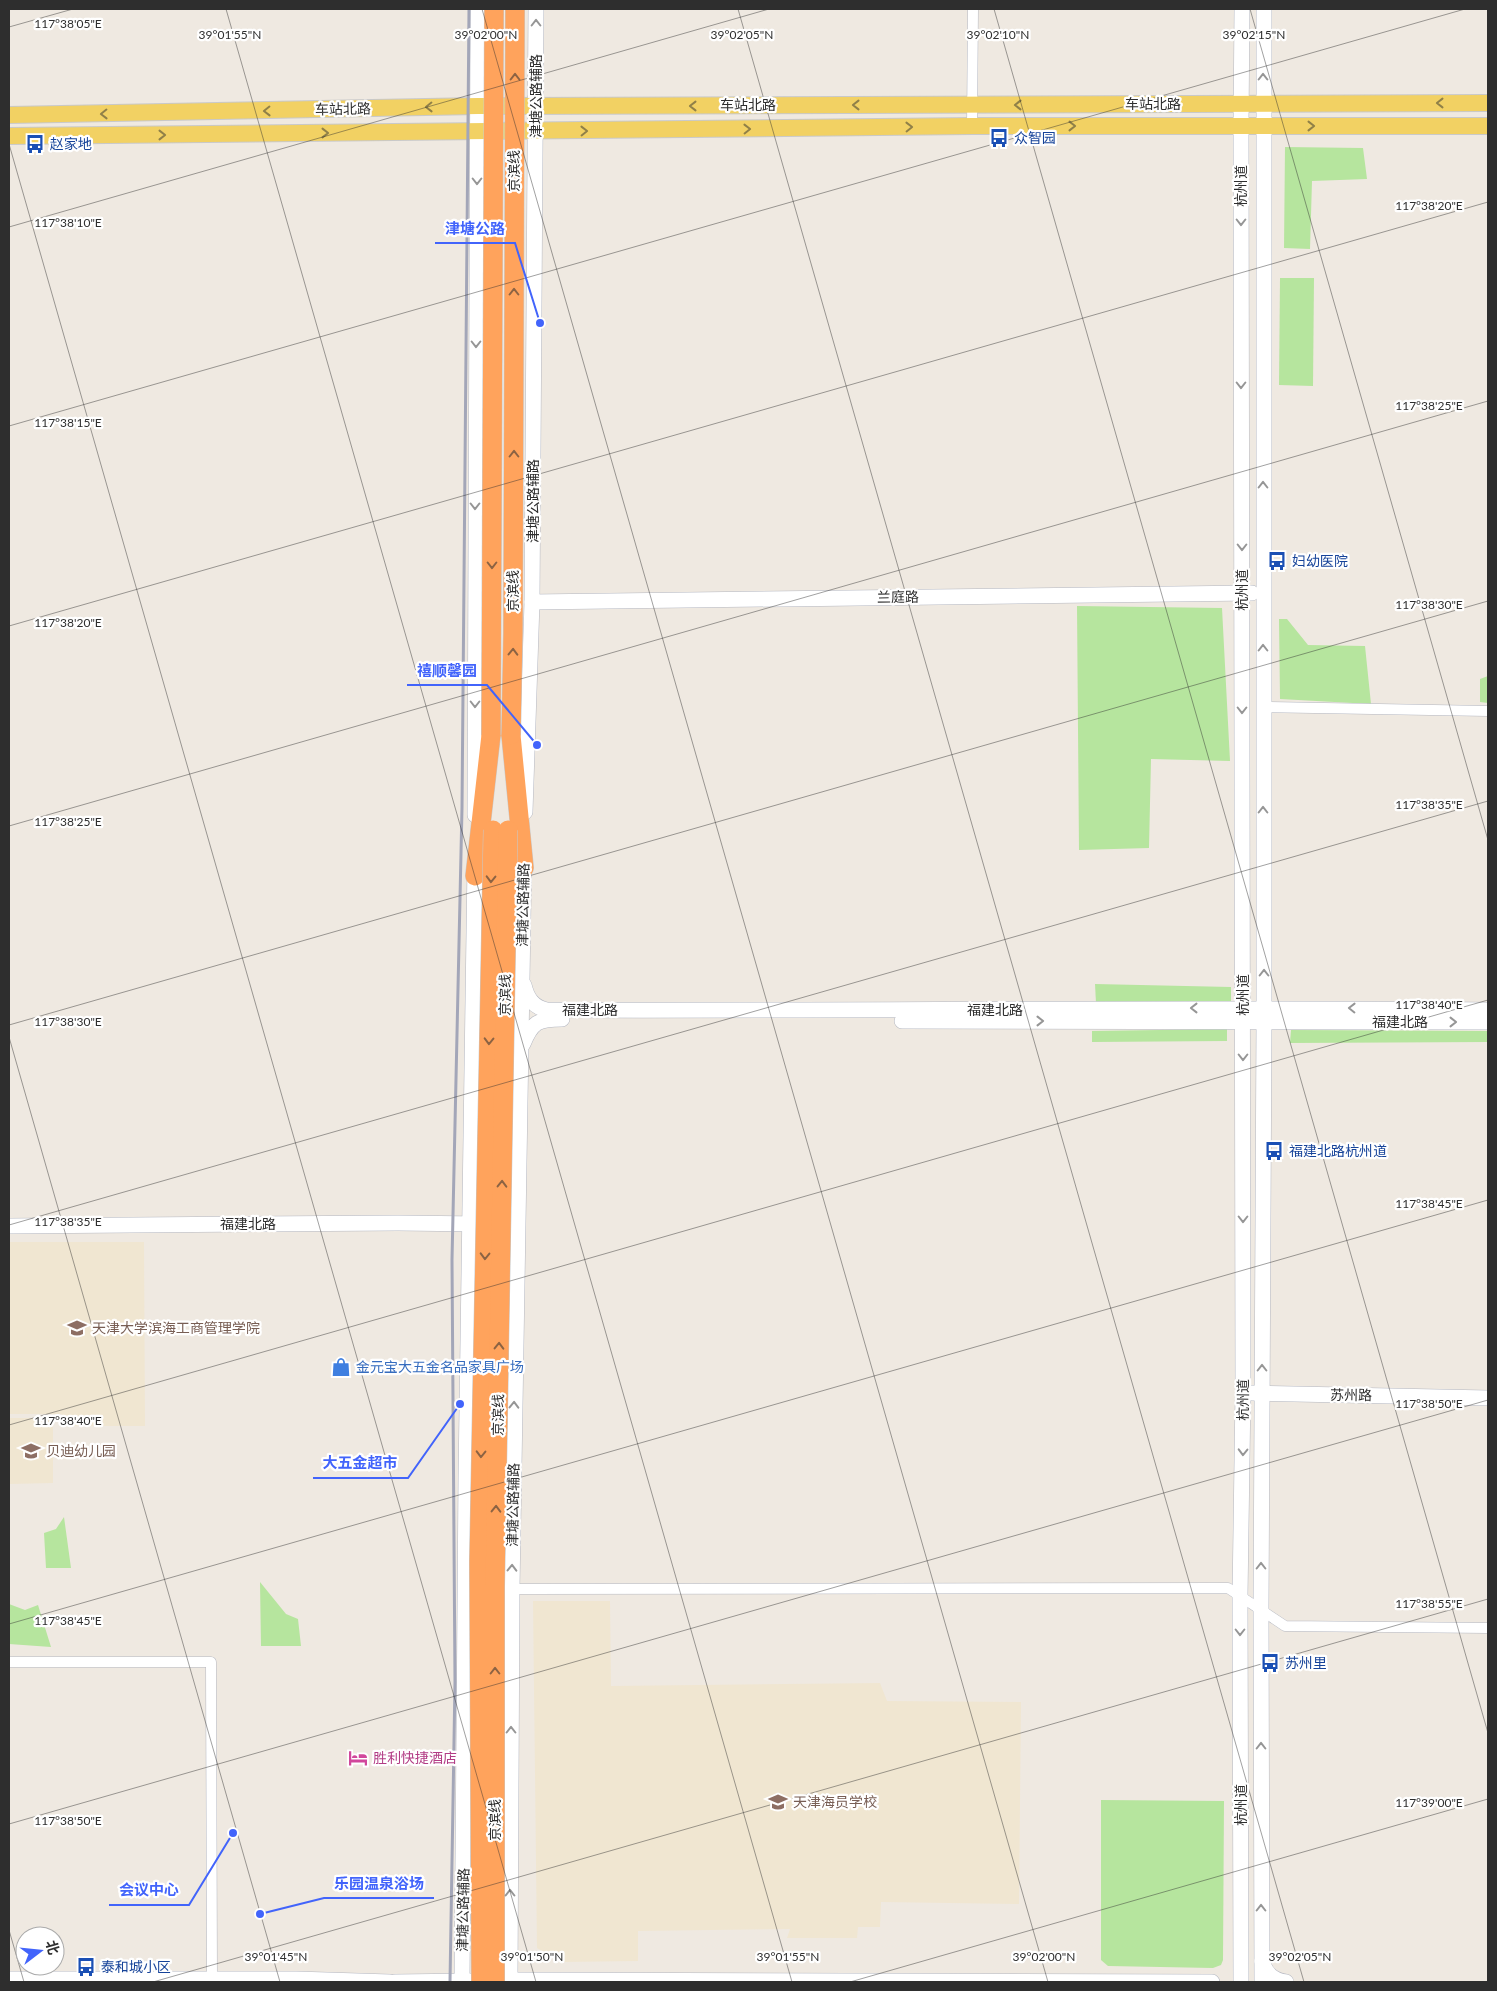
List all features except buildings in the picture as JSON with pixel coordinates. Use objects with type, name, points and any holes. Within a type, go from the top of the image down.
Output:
[{"type":"highway","name":"京滨线","points":[[494,9],[491,735],[501,830]]},
{"type":"highway","name":"京滨线","points":[[496,1982],[495,1586],[501,830],[511,735],[513,623],[515,9]]},
{"type":"highway","points":[[475,876],[491,735]]},
{"type":"highway","points":[[511,735],[524,868]]},
{"type":"main road","name":"津塘公路辅路","points":[[462,1982],[475,876],[478,9]]},
{"type":"main road","name":"津塘公路辅路","points":[[496,1982],[509,1942],[517,1224],[524,868],[532,602],[536,9]]},
{"type":"main road","name":"杭州道","points":[[1241,1982],[1240,1597],[1244,1392],[1242,9]]},
{"type":"main road","name":"杭州道","points":[[1262,1982],[1264,9]]},
{"type":"main road","name":"车站北路","points":[[9,115],[478,106],[1488,103]]},
{"type":"main road","name":"车站北路","points":[[9,136],[972,126],[1488,126]]},
{"type":"main road","name":"兰庭路","points":[[532,602],[1264,592]]},
{"type":"main road","name":"福建北路","points":[[522,976],[528,998],[539,1008],[546,1010],[913,1011],[1243,1015]]},
{"type":"main road","name":"福建北路","points":[[520,1052],[530,1028],[546,1019],[1264,1015],[1488,1010]]},
{"type":"main road","name":"福建北路","points":[[1264,1015],[1488,1022]]},
{"type":"main road","name":"福建北路","points":[[9,1226],[398,1222],[517,1224]]},
{"type":"main road","name":"苏州路","points":[[1244,1392],[1488,1398]]},
{"type":"main road","points":[[509,1942],[514,1958],[521,1968],[536,1977],[552,1980]]},
{"type":"main road","points":[[425,1982],[440,1978],[452,1970],[458,1960],[462,1944]]},
{"type":"main road","points":[[1241,1956],[1244,1970],[1250,1982]]},
{"type":"main road","points":[[1261,1957],[1270,1976],[1286,1982]]},
{"type":"main road","points":[[9,1979],[296,1979],[390,1982]]},
{"type":"main road","points":[[395,1982],[552,1980],[1212,1982]]},
{"type":"main road","points":[[1236,1982],[1241,1982]]},
{"type":"street","points":[[972,126],[974,9]]},
{"type":"street","points":[[1263,707],[1488,712]]},
{"type":"street","points":[[512,1589],[1228,1588],[1285,1626],[1488,1628]]},
{"type":"street","points":[[9,1662],[212,1662],[212,1979]]},
{"type":"shaded area","name":"天津大学滨海工商管理学院","points":[[9,1242],[144,1242],[145,1426],[62,1426],[62,1414],[9,1414]]},
{"type":"shaded area","name":"贝迪幼儿园","points":[[9,1418],[53,1418],[53,1483],[9,1484]]},
{"type":"shaded area","name":"天津海员学校","points":[[533,1601],[610,1601],[611,1686],[880,1683],[887,1701],[1021,1702],[1019,1904],[881,1902],[880,1927],[858,1927],[857,1938],[787,1938],[790,1929],[638,1931],[638,1961],[561,1962],[537,1948]]},
{"type":"green space","points":[[1285,147],[1363,148],[1367,179],[1312,181],[1310,249],[1284,248]]},
{"type":"green space","points":[[1280,278],[1314,278],[1313,386],[1279,385]]},
{"type":"green space","points":[[1077,606],[1222,608],[1230,761],[1151,759],[1149,848],[1079,850]]},
{"type":"green space","points":[[1279,619],[1287,619],[1308,645],[1365,646],[1371,704],[1280,699]]},
{"type":"green space","points":[[1488,676],[1488,703],[1480,702],[1480,679]]},
{"type":"green space","points":[[1095,984],[1231,987],[1231,1003],[1096,1003]]},
{"type":"green space","points":[[1227,1029],[1227,1041],[1092,1042],[1092,1031]]},
{"type":"green space","points":[[1291,1030],[1488,1031],[1488,1042],[1290,1043]]},
{"type":"green space","points":[[64,1517],[71,1568],[46,1568],[44,1533],[56,1529]]},
{"type":"green space","points":[[260,1582],[286,1614],[298,1619],[301,1646],[261,1646]]},
{"type":"green space","points":[[9,1604],[25,1610],[38,1605],[51,1647],[9,1644]]},
{"type":"green space","points":[[1101,1800],[1224,1801],[1223,1960],[1221,1965],[1213,1968],[1108,1966],[1101,1960]]},
{"type":"railway","points":[[450,1982],[455,1682],[452,1260],[462,808],[469,9]]},
{"type":"place","name":"众智园","points":[[999,138]]},
{"type":"place","name":"赵家地","points":[[35,144]]},
{"type":"place","name":"津塘公路","points":[[540,323]]},
{"type":"place","name":"妇幼医院","points":[[1277,561]]},
{"type":"place","name":"禧顺馨园","points":[[537,745]]},
{"type":"place","name":"福建北路杭州道","points":[[1274,1151]]},
{"type":"place","name":"天津大学滨海工商管理学院","points":[[77,1328]]},
{"type":"place","name":"金元宝大五金名品家具广场","points":[[341,1367]]},
{"type":"place","name":"大五金超市","points":[[460,1404]]},
{"type":"place","name":"贝迪幼儿园","points":[[31,1451]]},
{"type":"place","name":"苏州里","points":[[1270,1663]]},
{"type":"place","name":"胜利快捷酒店","points":[[358,1758]]},
{"type":"place","name":"天津海员学校","points":[[778,1802]]},
{"type":"place","name":"会议中心","points":[[233,1833]]},
{"type":"place","name":"乐园温泉浴场","points":[[260,1914]]},
{"type":"place","name":"泰和城小区","points":[[86,1967]]}]
